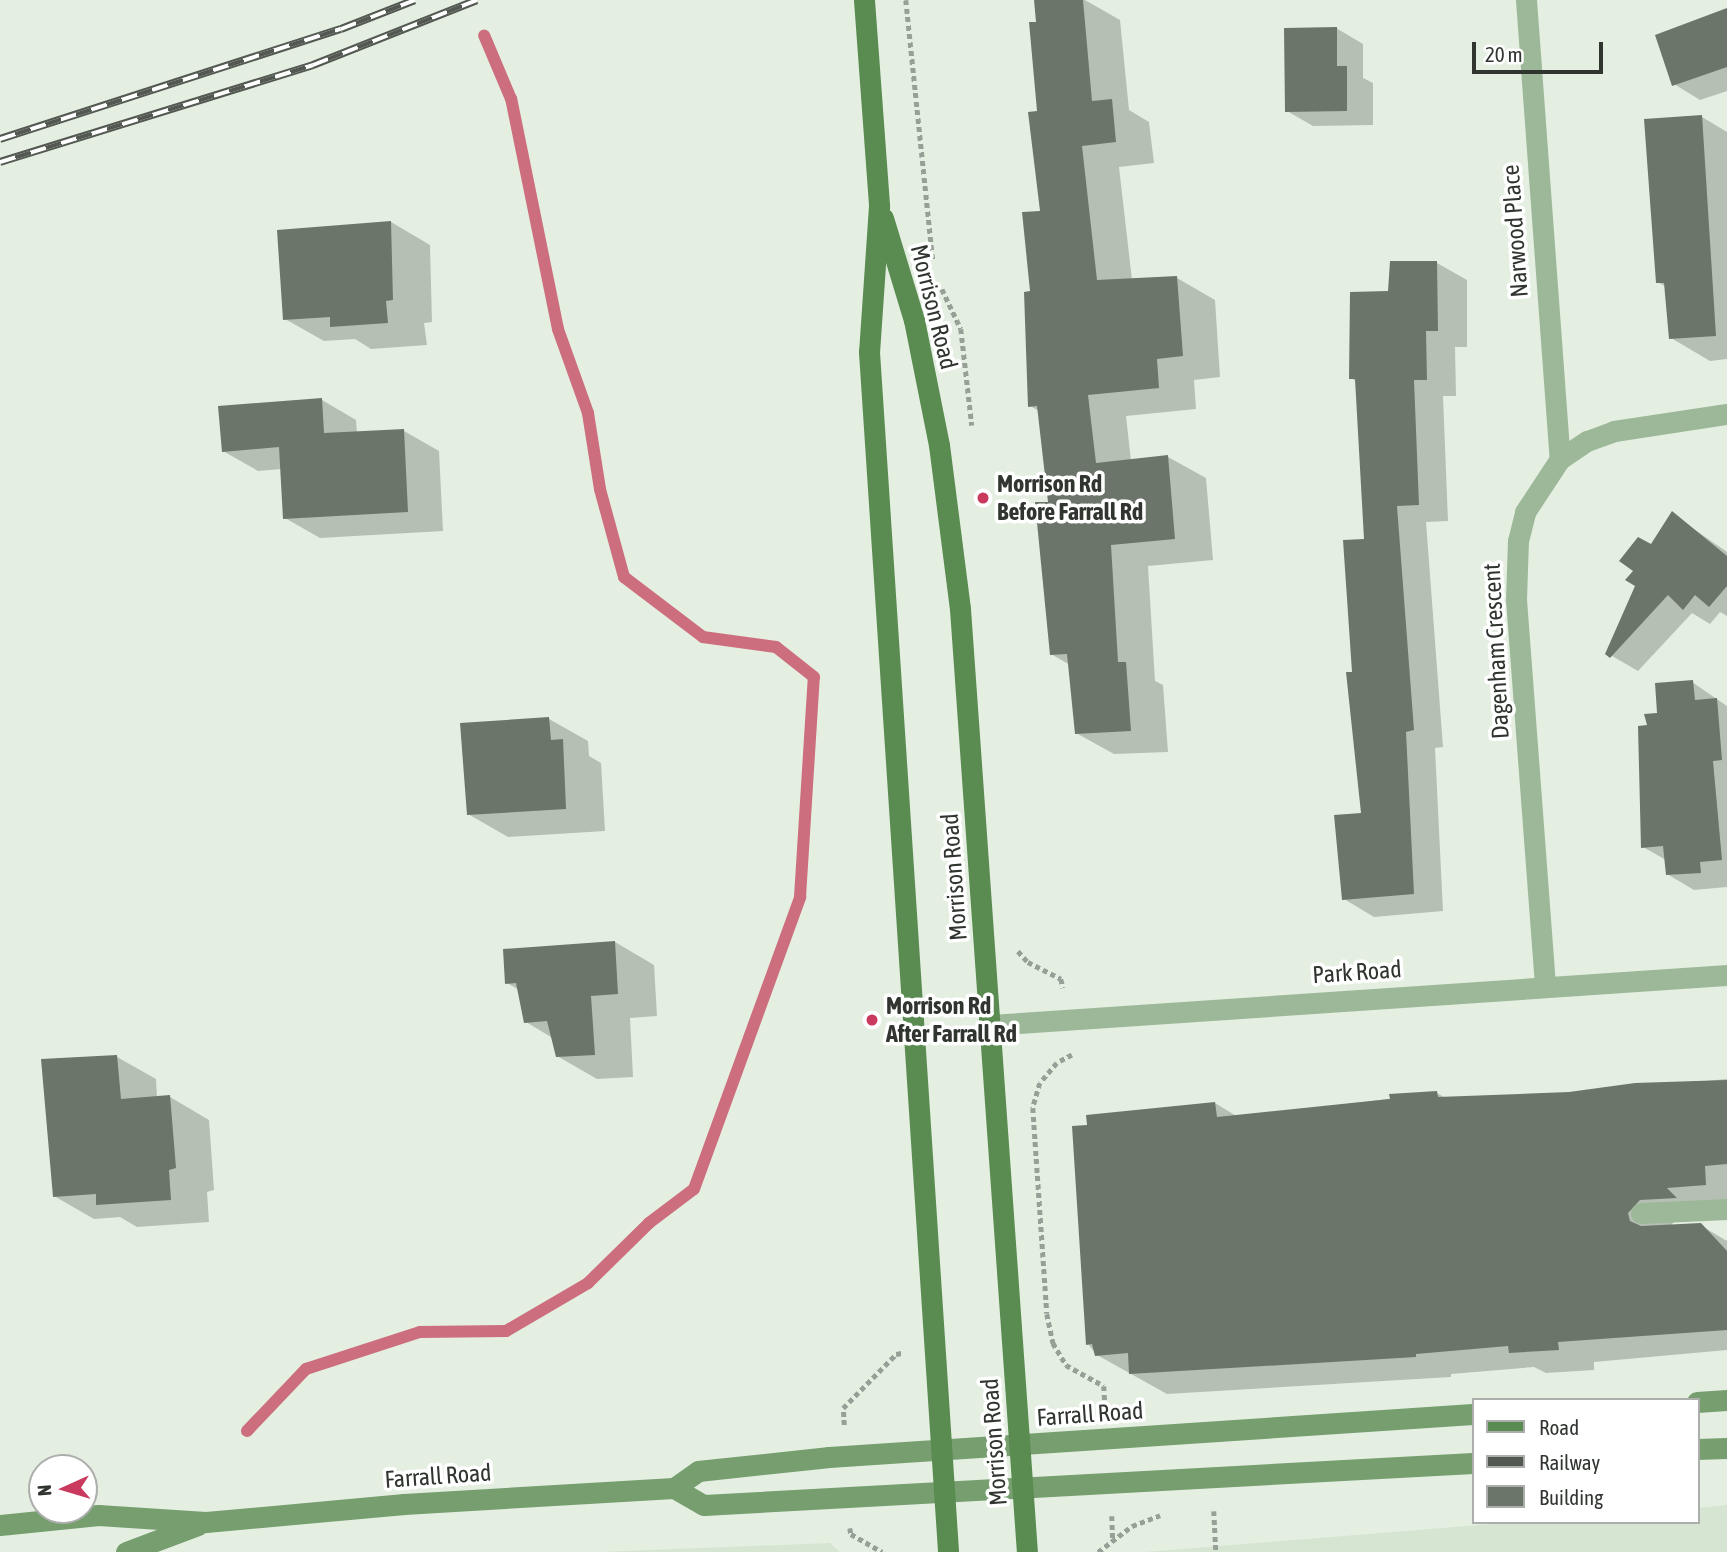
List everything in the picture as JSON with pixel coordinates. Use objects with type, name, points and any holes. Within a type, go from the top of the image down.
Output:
[{"type":"main road","name":"Morrison Road","points":[[864,0],[879,206],[869,352],[902,908],[948,1552]]},
{"type":"main road","name":"Morrison Road","points":[[879,206],[914,320],[939,445],[960,610],[1027,1552]]},
{"type":"main road","points":[[1699,1402],[1727,1401]]},
{"type":"main road","name":"Farrall Road","points":[[0,1525],[98,1515],[206,1522],[404,1504],[674,1488],[698,1471],[942,1448],[1021,1446],[1472,1414]]},
{"type":"main road","points":[[1699,1449],[1727,1448]]},
{"type":"main road","points":[[674,1488],[704,1505],[1472,1463]]},
{"type":"main road","name":"Farrall Road","points":[[126,1552],[206,1522]]},
{"type":"street","name":"Narwood Place","points":[[1526,0],[1560,459]]},
{"type":"street","name":"Dagenham Crescent","points":[[1545,985],[1516,600],[1518,541],[1525,512],[1560,459],[1587,441],[1614,431],[1727,414]]},
{"type":"street","name":"Park Road","points":[[991,1025],[1545,985],[1727,975]]},
{"type":"street","points":[[1641,1213],[1727,1209]]},
{"type":"path","points":[[1073,1055],[1057,1063],[1040,1083],[1033,1108],[1047,1314],[1054,1343],[1066,1365],[1104,1385]]},
{"type":"path","points":[[1214,1505],[1216,1552]]},
{"type":"path","points":[[851,1534],[882,1552]]},
{"type":"shaded area","points":[[1727,1505],[1727,1552],[1145,1552],[1491,1524],[1699,1524],[1699,1508]]},
{"type":"shaded area","points":[[830,1543],[840,1552],[600,1552]]},
{"type":"building","points":[[1034,0],[1083,0],[1092,101],[1112,99],[1116,142],[1082,146],[1097,280],[1177,276],[1183,356],[1157,359],[1159,388],[1088,395],[1096,463],[1168,455],[1175,539],[1111,545],[1118,662],[1126,662],[1131,731],[1075,734],[1067,654],[1050,655],[1035,502],[1048,502],[1037,406],[1028,407],[1024,292],[1030,291],[1022,212],[1040,211],[1028,112],[1037,111],[1029,22],[1036,22]]},
{"type":"building","points":[[1727,8],[1727,67],[1672,86],[1655,35]]},
{"type":"building","points":[[1337,27],[1337,66],[1347,66],[1347,111],[1285,112],[1284,28]]},
{"type":"building","points":[[1702,115],[1716,336],[1669,339],[1664,283],[1656,283],[1644,119]]},
{"type":"building","points":[[391,221],[393,300],[386,301],[388,323],[330,327],[330,317],[283,320],[277,230]]},
{"type":"building","points":[[1390,261],[1437,261],[1438,331],[1426,331],[1427,380],[1414,380],[1419,505],[1397,506],[1414,730],[1406,732],[1414,894],[1342,900],[1334,815],[1361,813],[1346,672],[1352,672],[1343,540],[1364,539],[1355,379],[1349,379],[1350,292],[1388,291]]},
{"type":"building","points":[[322,398],[324,433],[404,429],[408,512],[283,519],[279,447],[222,452],[218,406]]},
{"type":"building","points":[[1672,511],[1727,556],[1727,586],[1709,607],[1695,595],[1683,610],[1668,595],[1610,658],[1605,654],[1635,586],[1625,580],[1633,571],[1619,561],[1638,537],[1651,544]]},
{"type":"building","points":[[1693,680],[1695,700],[1717,698],[1722,760],[1713,761],[1722,860],[1700,862],[1701,873],[1666,875],[1663,846],[1641,848],[1638,726],[1647,725],[1644,714],[1657,713],[1655,683]]},
{"type":"building","points":[[549,717],[551,740],[563,739],[566,809],[467,815],[460,723]]},
{"type":"building","points":[[615,941],[618,994],[591,996],[595,1055],[556,1057],[547,1021],[524,1023],[516,983],[505,984],[503,949]]},
{"type":"building","points":[[117,1055],[121,1099],[170,1095],[176,1168],[169,1170],[171,1200],[96,1205],[96,1194],[53,1197],[41,1059]]},
{"type":"building","points":[[1727,1080],[1727,1164],[1705,1166],[1706,1185],[1667,1188],[1677,1198],[1640,1200],[1628,1213],[1630,1221],[1641,1226],[1701,1223],[1727,1251],[1727,1330],[1558,1342],[1559,1350],[1509,1353],[1508,1346],[1416,1354],[1416,1357],[1129,1374],[1128,1353],[1095,1356],[1092,1344],[1086,1345],[1072,1126],[1087,1125],[1086,1115],[1215,1102],[1217,1117],[1390,1099],[1389,1094],[1437,1091],[1438,1097],[1569,1092],[1635,1083]]},
{"type":"waterway","points":[[247,1431],[306,1369],[420,1332],[506,1331],[588,1283],[649,1223],[694,1189],[800,897],[814,677],[776,647],[703,637],[624,577],[600,489],[588,413],[558,329],[511,99],[484,35]]},
{"type":"railway","points":[[0,139],[341,29],[415,0]]},
{"type":"railway","points":[[0,162],[313,65],[477,0]]},
{"type":"place","name":"Morrison Rd Before Farrall Rd","points":[[983,498]]},
{"type":"place","name":"Morrison Rd After Farrall Rd","points":[[872,1020]]}]
